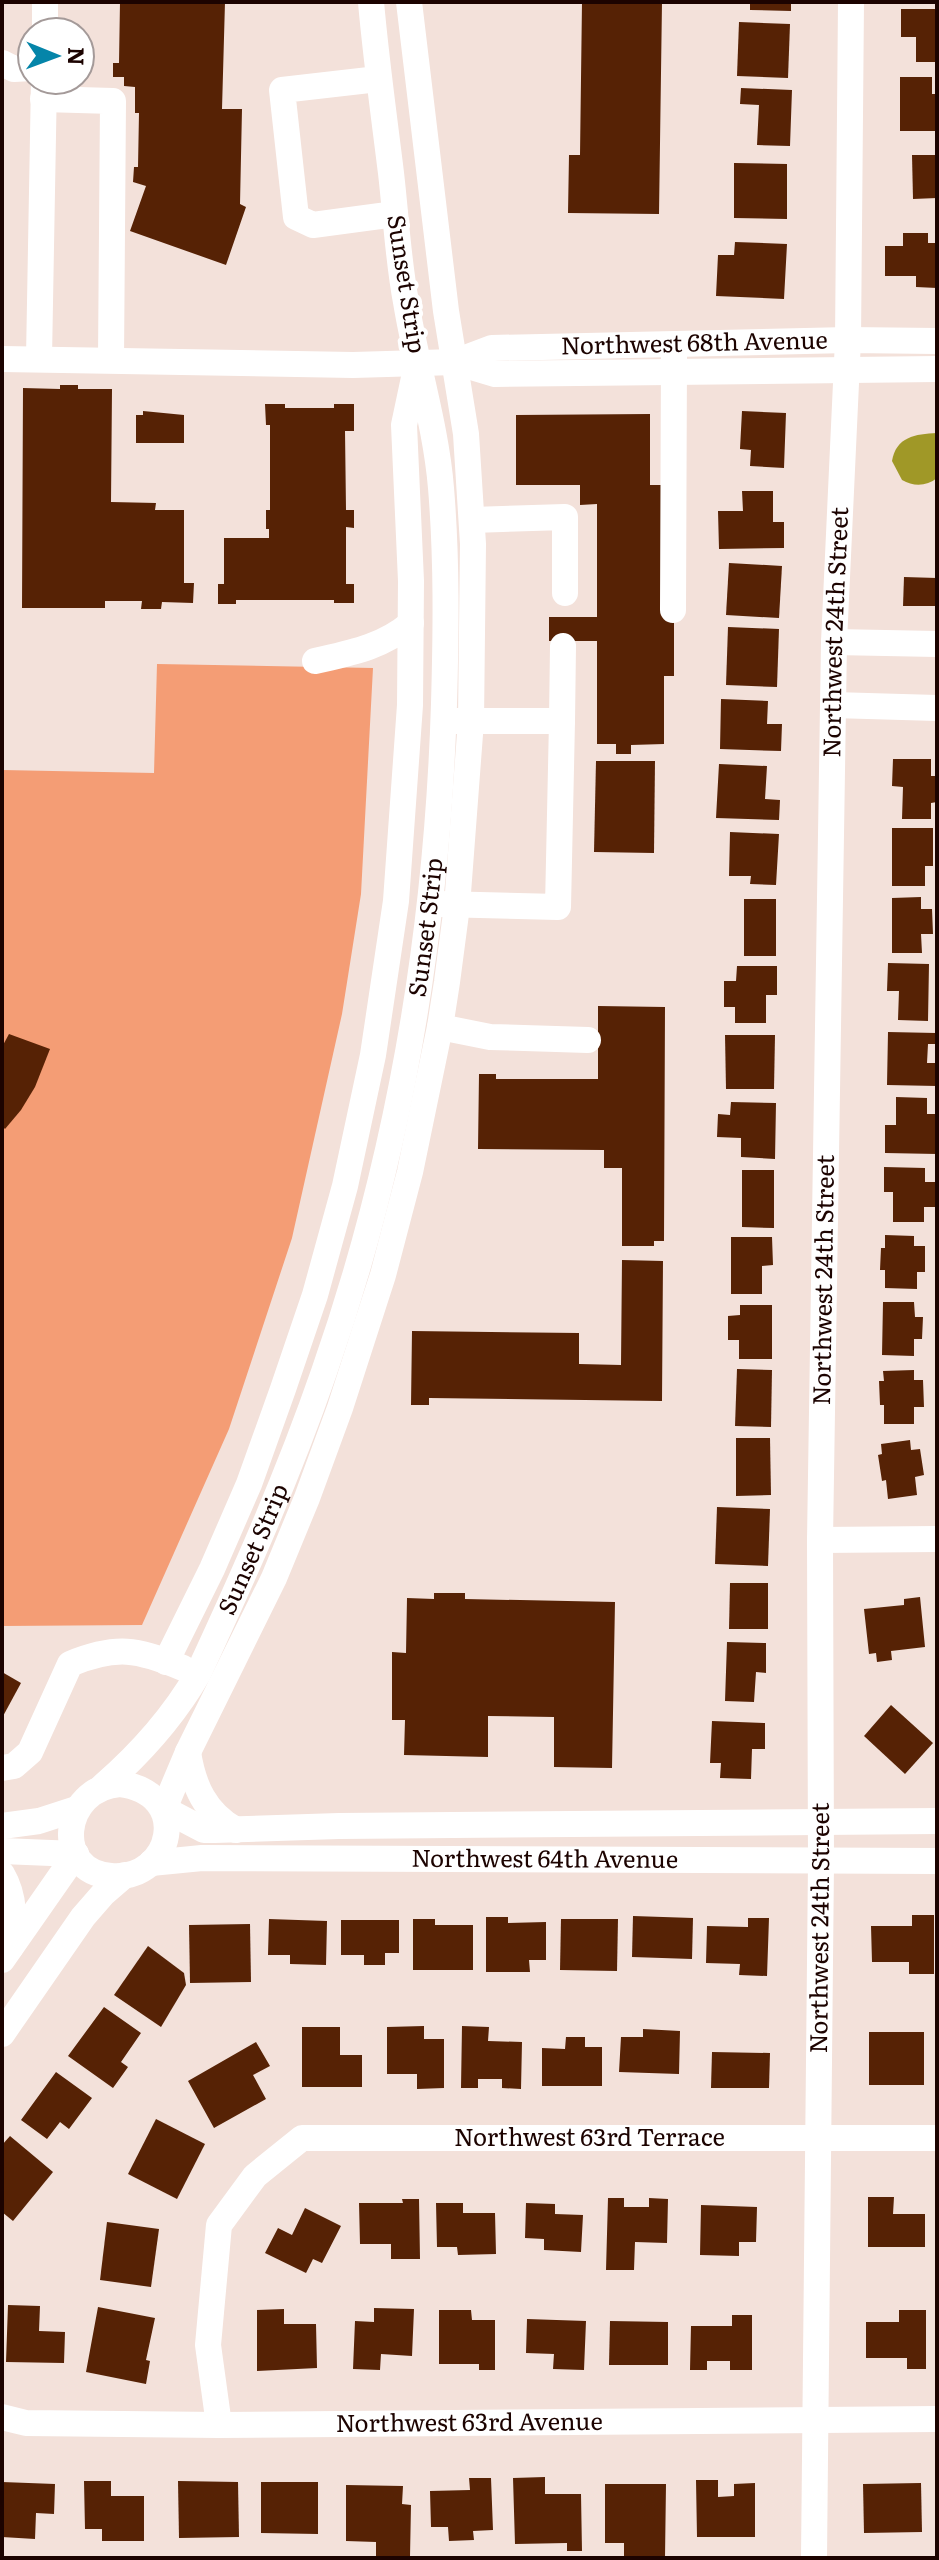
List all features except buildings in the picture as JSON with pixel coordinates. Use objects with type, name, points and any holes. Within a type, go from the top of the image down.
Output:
[{"type":"street","name":"Sunset Strip","points":[[164,1809],[188,1752],[255,1619],[307,1498],[340,1408],[383,1275],[414,1158],[440,1027],[444,905],[439,823],[447,626],[441,486],[405,300],[371,2]]},
{"type":"street","name":"Sunset Strip","points":[[103,1786],[162,1726],[198,1674],[276,1503],[314,1400],[356,1267],[444,905],[471,721],[472,520],[466,434],[446,311],[409,2]]},
{"type":"street","name":"Northwest 24th Street","points":[[814,2558],[821,1862],[820,1540],[834,642],[848,340],[851,2]]},
{"type":"street","points":[[378,79],[282,90],[296,217],[313,225],[395,214]]},
{"type":"street","points":[[39,358],[44,96]]},
{"type":"street","points":[[82,96],[113,101],[111,360]]},
{"type":"street","name":"Northwest 68th Avenue","points":[[455,362],[492,348],[937,341]]},
{"type":"street","points":[[673,610],[674,344]]},
{"type":"street","name":"Northwest 68th Avenue","points":[[2,359],[353,365],[455,362],[495,374],[937,369]]},
{"type":"street","points":[[166,1662],[249,1484],[283,1389],[315,1295],[345,1186],[373,1055],[396,901],[410,705],[411,623],[404,425],[418,362]]},
{"type":"street","points":[[472,520],[565,517],[565,593]]},
{"type":"street","points":[[315,661],[365,650],[396,636],[411,623]]},
{"type":"street","points":[[834,642],[937,644]]},
{"type":"street","points":[[396,901],[558,907],[563,646]]},
{"type":"street","points":[[833,705],[937,708]]},
{"type":"street","points":[[444,720],[562,721]]},
{"type":"street","points":[[440,1027],[490,1037],[588,1040]]},
{"type":"street","points":[[356,1267],[383,1275]]},
{"type":"street","points":[[283,1389],[314,1400]]},
{"type":"street","points":[[820,1540],[937,1539]]},
{"type":"street","points":[[2,1768],[14,1766],[30,1752],[70,1664],[104,1651],[133,1652],[198,1674]]},
{"type":"street","points":[[188,1752],[191,1773],[204,1802],[224,1823],[236,1830]]},
{"type":"street","points":[[120,1784],[141,1788],[164,1809],[165,1841],[151,1863],[142,1870],[125,1875],[97,1873],[82,1864],[76,1854],[70,1835],[71,1821],[76,1809],[89,1794],[103,1786],[120,1784]]},
{"type":"street","points":[[2,1826],[39,1821],[76,1809]]},
{"type":"street","name":"Northwest 64th Avenue","points":[[164,1809],[204,1830],[937,1821]]},
{"type":"street","points":[[2,1851],[76,1854]]},
{"type":"street","points":[[6,1955],[76,1854]]},
{"type":"street","name":"Northwest 64th Avenue","points":[[151,1863],[202,1858],[937,1861]]},
{"type":"street","points":[[2,1874],[14,1911],[6,1955]]},
{"type":"street","points":[[2,2034],[83,1917],[125,1875]]},
{"type":"street","name":"Northwest 63rd Terrace","points":[[219,2425],[208,2345],[219,2225],[255,2176],[302,2138],[937,2138]]},
{"type":"street","name":"Northwest 63rd Avenue","points":[[2,2417],[26,2423],[219,2425],[937,2419]]},
{"type":"shaded area","points":[[937,433],[937,478],[920,485],[902,480],[892,461],[898,447],[908,438]]},
{"type":"shaded area","points":[[157,664],[373,668],[361,894],[342,1014],[292,1238],[229,1429],[142,1625],[2,1626],[2,770],[154,773]]}]
